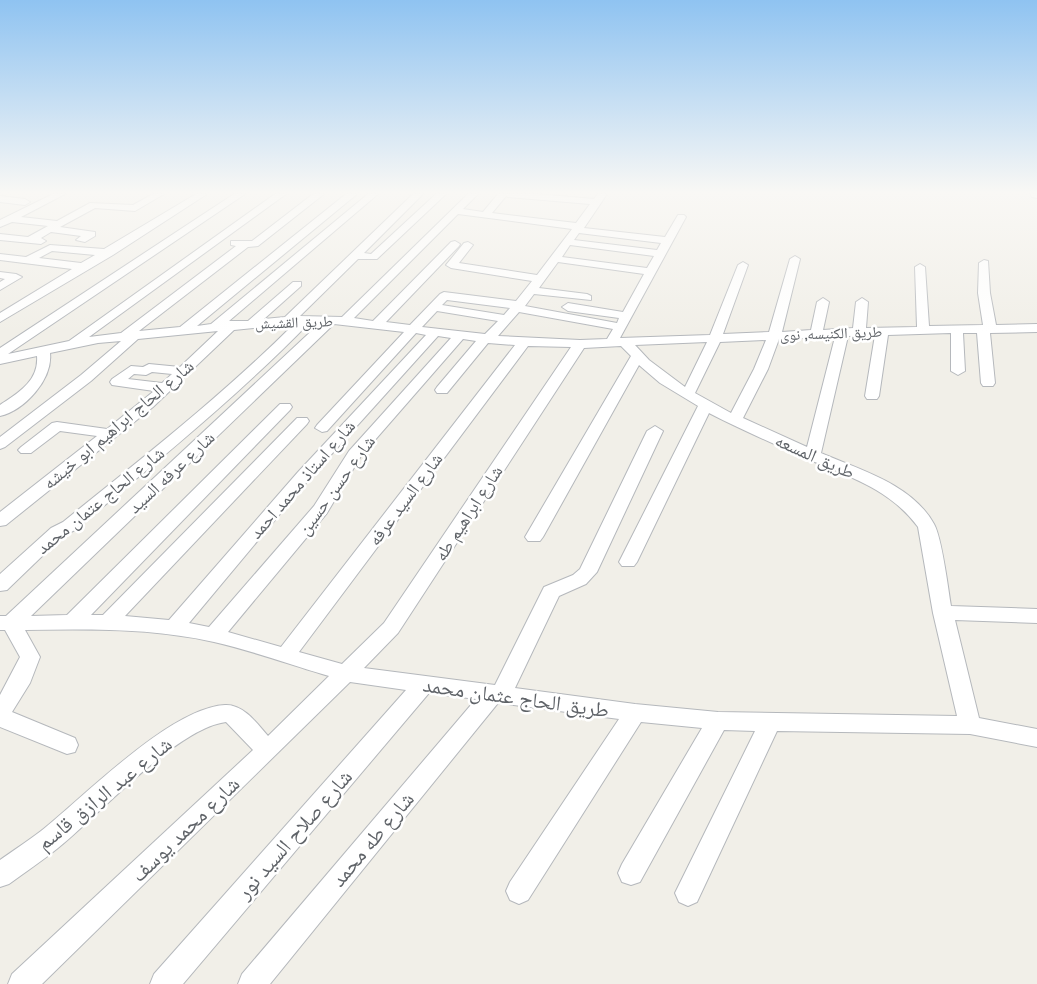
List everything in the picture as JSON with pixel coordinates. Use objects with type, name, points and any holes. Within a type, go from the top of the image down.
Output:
[{"type":"street","points":[[30,240],[64,243]]},
{"type":"street","points":[[80,240],[100,244],[89,251]]},
{"type":"street","points":[[0,318],[128,240]]},
{"type":"street","points":[[0,354],[171,240]]},
{"type":"street","points":[[71,343],[216,240],[254,244],[259,240]]},
{"type":"street","points":[[185,329],[295,240]]},
{"type":"street","points":[[216,326],[319,240]]},
{"type":"street","points":[[289,320],[370,240]]},
{"type":"street","points":[[354,255],[373,256],[391,240]]},
{"type":"street","name":"شارع عرفه السيد","points":[[6,623],[425,240]]},
{"type":"street","points":[[468,244],[450,264],[527,295],[619,338],[630,310],[668,241],[661,240]]},
{"type":"street","points":[[442,390],[486,339],[507,319],[568,242],[661,254]]},
{"type":"street","points":[[376,325],[455,243]]},
{"type":"street","points":[[0,444],[86,378],[129,336],[245,244]]},
{"type":"street","points":[[28,260],[49,248],[146,257]]},
{"type":"street","points":[[0,257],[84,267]]},
{"type":"street","points":[[556,259],[651,272]]},
{"type":"street","points":[[735,419],[761,369],[774,336],[795,260]]},
{"type":"street","points":[[984,262],[988,383]]},
{"type":"street","points":[[688,394],[715,339],[743,265]]},
{"type":"street","points":[[920,267],[923,330]]},
{"type":"street","points":[[0,274],[16,277],[0,287]]},
{"type":"street","points":[[459,276],[527,295]]},
{"type":"street","points":[[253,322],[297,284]]},
{"type":"street","points":[[322,428],[415,330],[448,290],[527,295],[630,310]]},
{"type":"street","points":[[816,334],[823,302]]},
{"type":"street","points":[[859,332],[862,302]]},
{"type":"street","points":[[435,307],[507,319]]},
{"type":"street","name":"طريق القشيش","points":[[0,360],[71,343],[233,324],[306,319],[338,320],[524,342],[580,344],[619,338]]},
{"type":"street","name":"شارع الحاج عتمان محمد","points":[[0,585],[57,532],[69,526],[216,403],[279,348],[306,319]]},
{"type":"street","name":"شارع الحاج ابراهيم ابو خيشه","points":[[0,520],[166,388],[233,324]]},
{"type":"street","name":"طريق الكنيسه, نوى","points":[[619,338],[715,339],[882,331],[1037,328]]},
{"type":"street","points":[[957,329],[958,371]]},
{"type":"street","points":[[872,396],[882,331]]},
{"type":"street","name":"شارع استاذ محمد احمد","points":[[174,628],[304,475],[434,333]]},
{"type":"street","points":[[813,456],[842,333]]},
{"type":"street","name":"شارع حسن حسين","points":[[214,635],[321,509],[355,453],[459,336]]},
{"type":"street","name":"طريق المسعه","points":[[619,338],[659,375],[688,394],[813,456],[880,484],[909,503],[920,514],[927,525],[943,613],[970,725]]},
{"type":"street","name":"شارع السيد عرفه","points":[[285,656],[524,342]]},
{"type":"street","name":"شارع ابراهيم طه","points":[[345,673],[391,628],[405,609],[580,344]]},
{"type":"street","points":[[0,412],[28,391],[38,380],[44,369],[43,349]]},
{"type":"street","points":[[534,537],[637,357]]},
{"type":"street","points":[[166,388],[117,382],[131,370],[146,371],[149,368],[183,371]]},
{"type":"street","points":[[628,562],[706,404]]},
{"type":"street","points":[[72,622],[285,407]]},
{"type":"street","points":[[108,622],[302,420]]},
{"type":"street","points":[[26,450],[56,426],[111,434]]},
{"type":"street","name":"شارع طه محمد","points":[[252,984],[496,695],[551,592],[582,579],[588,572],[655,431]]},
{"type":"street","points":[[943,613],[1037,616]]},
{"type":"street","name":"طريق الحاج عثمان محمد","points":[[6,623],[108,622],[174,628],[214,635],[345,673],[635,712],[718,721],[970,725],[1037,738]]},
{"type":"street","points":[[0,713],[19,683],[30,657],[6,623]]},
{"type":"street","name":"شارع محمد يوسف","points":[[22,984],[267,751],[345,673]]},
{"type":"street","name":"شارع صلاح السيد نور","points":[[164,984],[424,684]]},
{"type":"street","points":[[519,891],[635,712]]},
{"type":"street","name":"شارع عبد الرازق قاسم","points":[[0,876],[49,840],[159,745],[177,733],[219,714],[232,715],[267,751]]},
{"type":"street","points":[[0,717],[66,745]]},
{"type":"street","points":[[631,873],[718,721]]},
{"type":"street","points":[[688,893],[770,723]]}]
